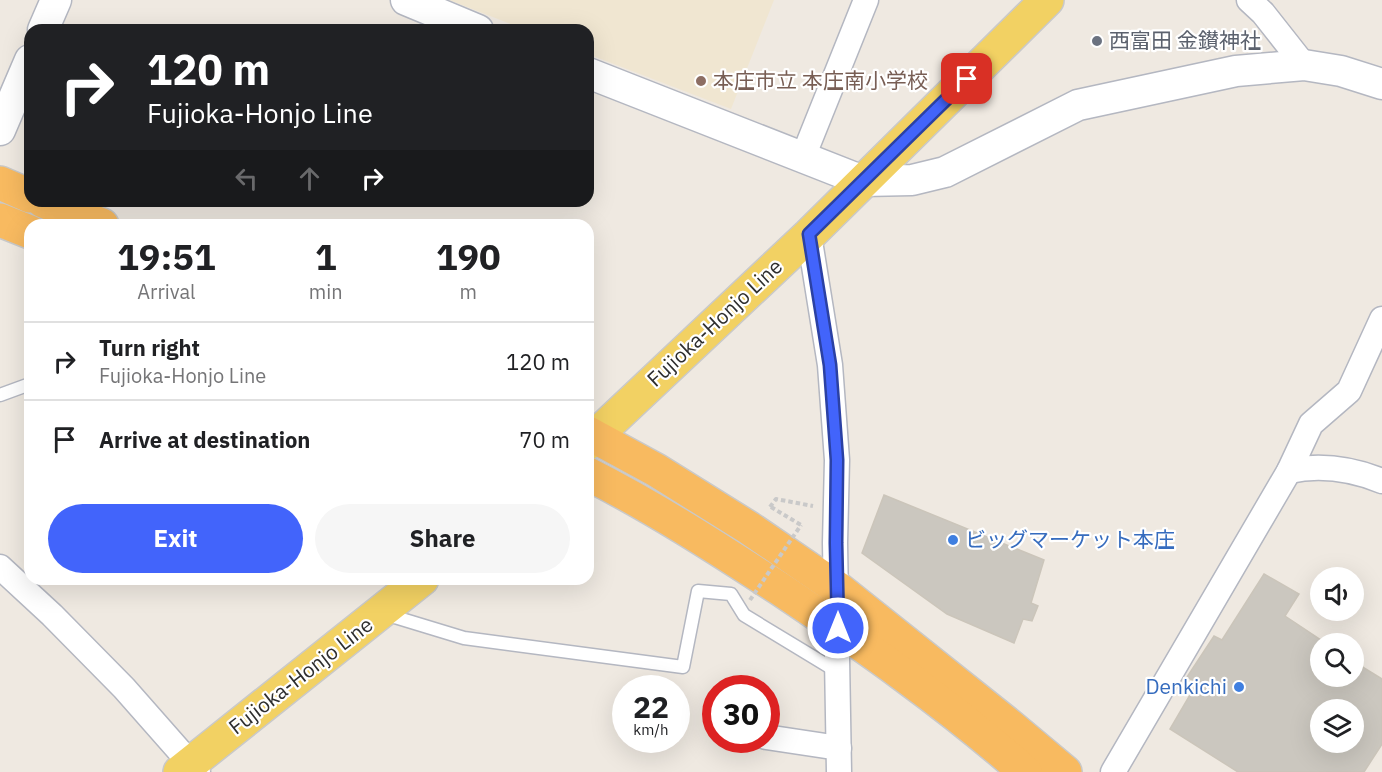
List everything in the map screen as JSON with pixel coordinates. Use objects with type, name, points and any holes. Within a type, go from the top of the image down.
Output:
[{"type":"highway","points":[[0,183],[24,193]]},
{"type":"highway","points":[[58,207],[87,219]]},
{"type":"highway","points":[[0,220],[24,230]]},
{"type":"highway","points":[[594,439],[665,476],[749,528],[837,588],[1065,772]]},
{"type":"highway","points":[[594,477],[631,496],[689,531],[838,628],[922,687],[1025,772]]},
{"type":"main road","name":"Fujioka-Honjo Line","points":[[594,433],[809,234],[1047,0]]},
{"type":"main road","name":"Fujioka-Honjo Line","points":[[189,769],[415,585]]},
{"type":"street","points":[[46,24],[56,0]]},
{"type":"street","points":[[406,0],[464,24]]},
{"type":"street","points":[[803,157],[866,0]]},
{"type":"street","points":[[1249,0],[1263,13],[1304,65]]},
{"type":"street","points":[[594,75],[863,181],[912,180],[945,172],[1078,105],[1236,71],[1304,65],[1341,71],[1382,84]]},
{"type":"street","points":[[0,130],[24,74]]},
{"type":"street","points":[[809,234],[830,365],[837,460],[839,772]]},
{"type":"street","points":[[1113,772],[1289,471],[1311,423],[1349,391],[1382,319]]},
{"type":"street","points":[[1289,471],[1311,466],[1358,472],[1382,481]]},
{"type":"street","points":[[0,567],[52,615],[124,688],[189,769]]},
{"type":"street","points":[[780,739],[839,748]]},
{"type":"lane","points":[[0,395],[24,386]]},
{"type":"lane","points":[[381,613],[464,638],[683,668],[699,591],[731,594],[744,615],[838,673]]},
{"type":"path","points":[[770,507],[776,499],[817,507]]},
{"type":"path","points":[[750,600],[801,525]]},
{"type":"shaded area","name":"本庄市立 本庄南小学校","points":[[449,0],[774,0],[731,109],[594,56],[594,24],[511,24]]},
{"type":"building","points":[[884,495],[1044,560],[1031,603],[1038,606],[1032,621],[1023,619],[1014,643],[947,614],[862,553]]},
{"type":"building","points":[[1264,574],[1299,594],[1285,616],[1310,633],[1310,687],[1364,687],[1364,668],[1382,679],[1382,744],[1364,772],[1238,772],[1170,729],[1197,683],[1187,677],[1214,636],[1222,640]]},
{"type":"place","name":"西富田 金鑚神社","points":[[1097,41]]},
{"type":"place","name":"本庄市立 本庄南小学校","points":[[701,81]]},
{"type":"place","name":"ビッグマーケット本庄","points":[[953,540]]},
{"type":"place","name":"Denkichi","points":[[1239,687]]},
{"type":"route","points":[[838,628],[837,460],[830,365],[809,234],[967,79]]}]
